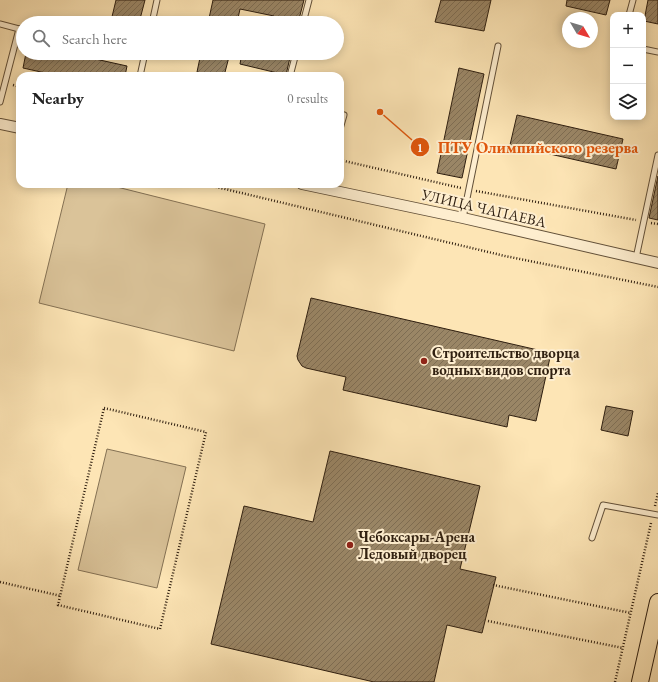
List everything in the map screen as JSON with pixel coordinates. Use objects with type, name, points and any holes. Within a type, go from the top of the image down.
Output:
[{"type":"main road","points":[[651,682],[658,602]]},
{"type":"main road","points":[[640,682],[655,650]]},
{"type":"street","points":[[0,124],[16,127]]},
{"type":"street","name":"УЛИЦА ЧАПАЕВА","points":[[334,188],[658,263]]},
{"type":"lane","points":[[154,16],[157,0]]},
{"type":"lane","points":[[305,16],[309,0]]},
{"type":"lane","points":[[631,12],[633,0]]},
{"type":"lane","points":[[0,24],[16,28]]},
{"type":"lane","points":[[0,102],[16,46]]},
{"type":"lane","points":[[462,218],[498,46]]},
{"type":"lane","points":[[646,49],[658,52]]},
{"type":"lane","points":[[141,72],[143,60]]},
{"type":"lane","points":[[291,72],[294,60]]},
{"type":"lane","points":[[636,258],[658,155]]},
{"type":"lane","points":[[592,538],[603,504],[658,514]]},
{"type":"path","points":[[344,161],[468,190],[658,224]]},
{"type":"path","points":[[221,188],[505,256],[658,287]]},
{"type":"path","points":[[104,408],[206,432],[160,629],[58,605],[61,596],[104,408]]},
{"type":"path","points":[[655,505],[658,493]]},
{"type":"path","points":[[615,682],[652,519]]},
{"type":"path","points":[[0,582],[61,596]]},
{"type":"path","points":[[493,585],[631,613]]},
{"type":"path","points":[[488,621],[623,648]]},
{"type":"shaded area","points":[[67,188],[121,188],[265,224],[234,351],[39,303]]},
{"type":"shaded area","points":[[107,449],[186,467],[157,588],[78,570]]},
{"type":"building","points":[[116,0],[145,0],[141,16],[112,16]]},
{"type":"building","points":[[213,0],[304,0],[300,16],[274,16],[240,9],[238,16],[210,16]]},
{"type":"building","points":[[441,0],[491,0],[484,31],[435,22]]},
{"type":"building","points":[[567,0],[610,0],[606,15],[566,6]]},
{"type":"building","points":[[648,0],[658,0],[658,24],[646,21]]},
{"type":"building","points":[[25,60],[100,60],[127,66],[126,72],[41,72],[23,68]]},
{"type":"building","points":[[200,60],[228,60],[225,72],[197,72]]},
{"type":"building","points":[[241,60],[289,60],[287,72],[273,72],[240,64]]},
{"type":"building","points":[[459,68],[484,74],[462,178],[437,173]]},
{"type":"building","points":[[517,115],[623,139],[616,169],[510,145]]},
{"type":"building","points":[[658,176],[658,220],[649,218]]},
{"type":"building","name":"Строительство дворца водных видов спорта","points":[[311,298],[551,353],[536,421],[509,415],[507,427],[343,390],[346,377],[306,368],[302,366],[298,360],[297,356]]},
{"type":"building","points":[[606,406],[633,411],[628,436],[601,430]]},
{"type":"building","name":"Чебоксары-Арена Ледовый дворец","points":[[330,451],[480,486],[460,569],[496,577],[482,633],[447,625],[434,682],[374,682],[211,644],[244,506],[313,522]]},
{"type":"place","name":"ПТУ Олимпийского резерва","points":[[380,112]]},
{"type":"place","name":"Строительство дворца водных видов спорта","points":[[424,361]]},
{"type":"place","name":"Чебоксары-Арена Ледовый дворец","points":[[350,545]]}]
